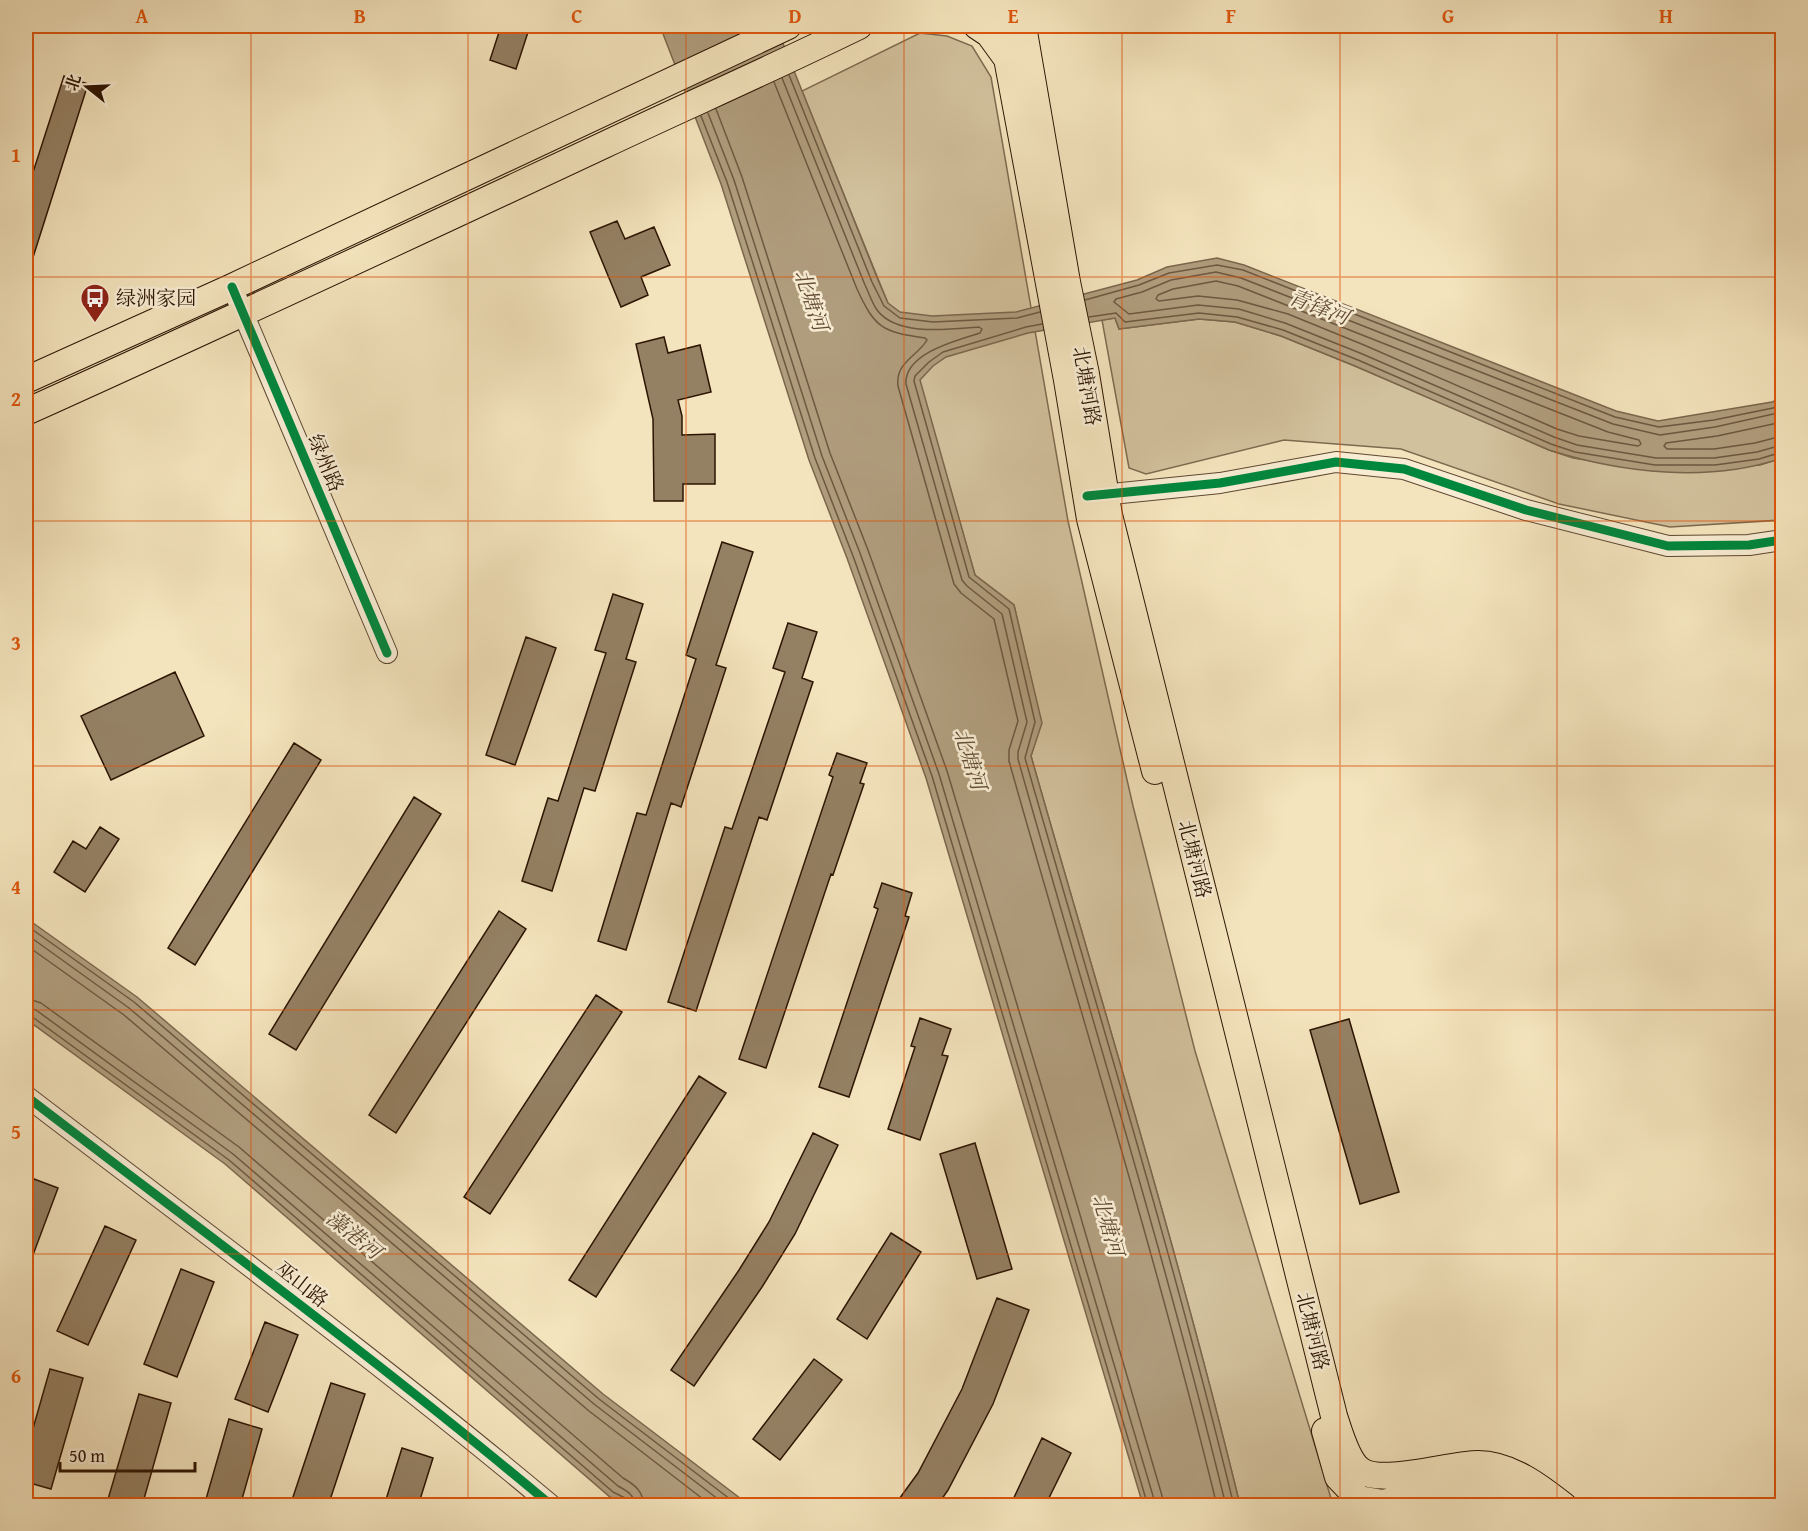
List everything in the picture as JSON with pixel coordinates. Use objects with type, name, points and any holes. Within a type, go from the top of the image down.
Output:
[{"type":"main road","points":[[26,412],[243,314],[859,26]]},
{"type":"main road","points":[[977,26],[989,34],[1007,58]]},
{"type":"main road","name":"北塘河路","points":[[1001,26],[1058,283],[1076,377],[1096,495],[1096,542],[1338,1477],[1359,1499],[1383,1503],[1414,1496],[1482,1488],[1516,1497],[1530,1506]]},
{"type":"main road","name":"北塘河路","points":[[1023,26],[1058,283]]},
{"type":"main road","points":[[26,380],[232,287],[785,27]]},
{"type":"main road","name":"北塘河路","points":[[1096,495],[1109,515],[1334,1416],[1346,1450],[1359,1470],[1374,1475],[1396,1475],[1479,1464],[1506,1469],[1539,1486],[1564,1506]]},
{"type":"street","name":"绿州路","points":[[232,287],[387,653]]},
{"type":"street","points":[[1096,495],[1220,483],[1336,462],[1404,469],[1526,510],[1668,546],[1749,545],[1782,540]]},
{"type":"street","name":"巫山路","points":[[26,1096],[289,1297],[490,1454],[552,1506]]},
{"type":"shaded area","points":[[920,33],[947,36],[972,46],[991,77],[1068,521],[1133,806],[1195,1051],[1333,1505],[1240,1505],[1166,1223],[1031,756],[1041,722],[1014,605],[975,575],[919,380],[802,91]]},
{"type":"shaded area","points":[[1115,318],[1119,329],[1199,319],[1235,322],[1281,336],[1549,450],[1573,458],[1655,471],[1760,465],[1782,458],[1782,520],[1670,527],[1559,504],[1401,449],[1284,440],[1146,474],[1129,468],[1102,320]]},
{"type":"water","points":[[660,26],[776,26],[878,280],[888,303],[900,312],[932,316],[1016,312],[1137,280],[1167,267],[1217,258],[1244,265],[1616,411],[1658,421],[1772,402],[1782,398],[1782,458],[1725,471],[1695,473],[1636,469],[1577,458],[1549,450],[1355,366],[1281,336],[1235,322],[1199,319],[1119,329],[1115,318],[1028,333],[946,357],[933,366],[920,380],[975,575],[1014,605],[1042,723],[1031,756],[1166,1223],[1240,1505],[1143,1505],[926,778],[847,558],[809,460],[721,184]]},
{"type":"water","name":"藻港河","points":[[26,918],[137,997],[603,1394],[749,1505],[626,1505],[610,1497],[225,1164],[26,1019]]},
{"type":"building","points":[[501,26],[530,26],[516,69],[490,60]]},
{"type":"building","points":[[64,76],[88,84],[29,270],[26,269],[26,194]]},
{"type":"building","points":[[617,221],[625,239],[654,227],[670,265],[641,277],[648,295],[621,307],[590,232]]},
{"type":"building","points":[[664,337],[668,353],[700,345],[711,392],[678,400],[682,416],[682,435],[715,434],[715,484],[683,484],[683,501],[654,501],[653,419],[636,344]]},
{"type":"building","points":[[722,542],[753,552],[716,665],[726,668],[681,807],[671,803],[626,950],[598,941],[637,813],[646,815],[696,659],[686,655]]},
{"type":"building","points":[[613,594],[643,604],[626,659],[636,662],[595,791],[584,788],[552,891],[522,881],[548,798],[558,801],[606,653],[595,650]]},
{"type":"building","points":[[788,623],[817,632],[802,678],[813,682],[767,820],[759,817],[696,1011],[668,1002],[725,827],[732,829],[785,672],[773,668]]},
{"type":"building","points":[[526,637],[556,648],[515,765],[486,755]]},
{"type":"building","points":[[175,672],[204,736],[111,780],[81,716]]},
{"type":"building","points":[[294,743],[321,760],[195,965],[168,948]]},
{"type":"building","points":[[837,753],[867,763],[860,783],[864,784],[833,875],[831,874],[766,1068],[739,1059],[833,777],[829,775]]},
{"type":"building","points":[[414,797],[441,814],[296,1050],[269,1034]]},
{"type":"building","points":[[100,827],[119,839],[85,892],[54,872],[73,841],[86,849]]},
{"type":"building","points":[[882,883],[912,893],[905,916],[909,917],[849,1097],[819,1087],[878,909],[874,907]]},
{"type":"building","points":[[499,911],[526,929],[396,1133],[369,1115]]},
{"type":"building","points":[[596,995],[622,1012],[490,1214],[464,1197]]},
{"type":"building","points":[[920,1018],[951,1029],[942,1055],[948,1056],[920,1140],[888,1129],[915,1047],[911,1046]]},
{"type":"building","points":[[1349,1019],[1399,1192],[1360,1204],[1310,1030]]},
{"type":"building","points":[[699,1076],[726,1093],[596,1297],[569,1280]]},
{"type":"building","points":[[813,1133],[838,1145],[795,1234],[762,1287],[694,1386],[671,1370],[769,1222]]},
{"type":"building","points":[[975,1143],[1012,1269],[977,1279],[940,1154]]},
{"type":"building","points":[[26,1176],[58,1188],[27,1271],[26,1271]]},
{"type":"building","points":[[105,1226],[136,1240],[88,1345],[57,1331]]},
{"type":"building","points":[[891,1233],[921,1252],[867,1339],[837,1319]]},
{"type":"building","points":[[181,1269],[214,1282],[177,1377],[144,1364]]},
{"type":"building","points":[[997,1298],[1029,1310],[993,1404],[948,1490],[937,1506],[894,1506],[918,1473],[962,1389]]},
{"type":"building","points":[[265,1322],[298,1335],[268,1412],[235,1399]]},
{"type":"building","points":[[814,1359],[842,1380],[780,1460],[753,1439]]},
{"type":"building","points":[[50,1369],[83,1378],[51,1489],[26,1482],[26,1453]]},
{"type":"building","points":[[331,1383],[365,1394],[328,1506],[290,1506]]},
{"type":"building","points":[[139,1394],[171,1403],[142,1506],[106,1506]]},
{"type":"building","points":[[229,1419],[262,1429],[240,1506],[204,1506]]},
{"type":"building","points":[[1042,1438],[1071,1453],[1045,1506],[1010,1506]]},
{"type":"building","points":[[402,1448],[433,1458],[418,1506],[384,1506]]},
{"type":"cycle path","points":[[232,287],[387,653]]},
{"type":"cycle path","points":[[1087,496],[1220,483],[1336,462],[1404,469],[1526,510],[1668,546],[1749,545],[1782,540]]},
{"type":"cycle path","points":[[26,1096],[357,1349],[552,1506]]},
{"type":"place","name":"绿洲家园","points":[[95,324]]},
{"type":"water label","name":"北塘河","points":[[811,300]]},
{"type":"water label","name":"青锋河","points":[[1319,307]]},
{"type":"water label","name":"北塘河","points":[[970,759]]},
{"type":"water label","name":"北塘河","points":[[1108,1225]]}]
